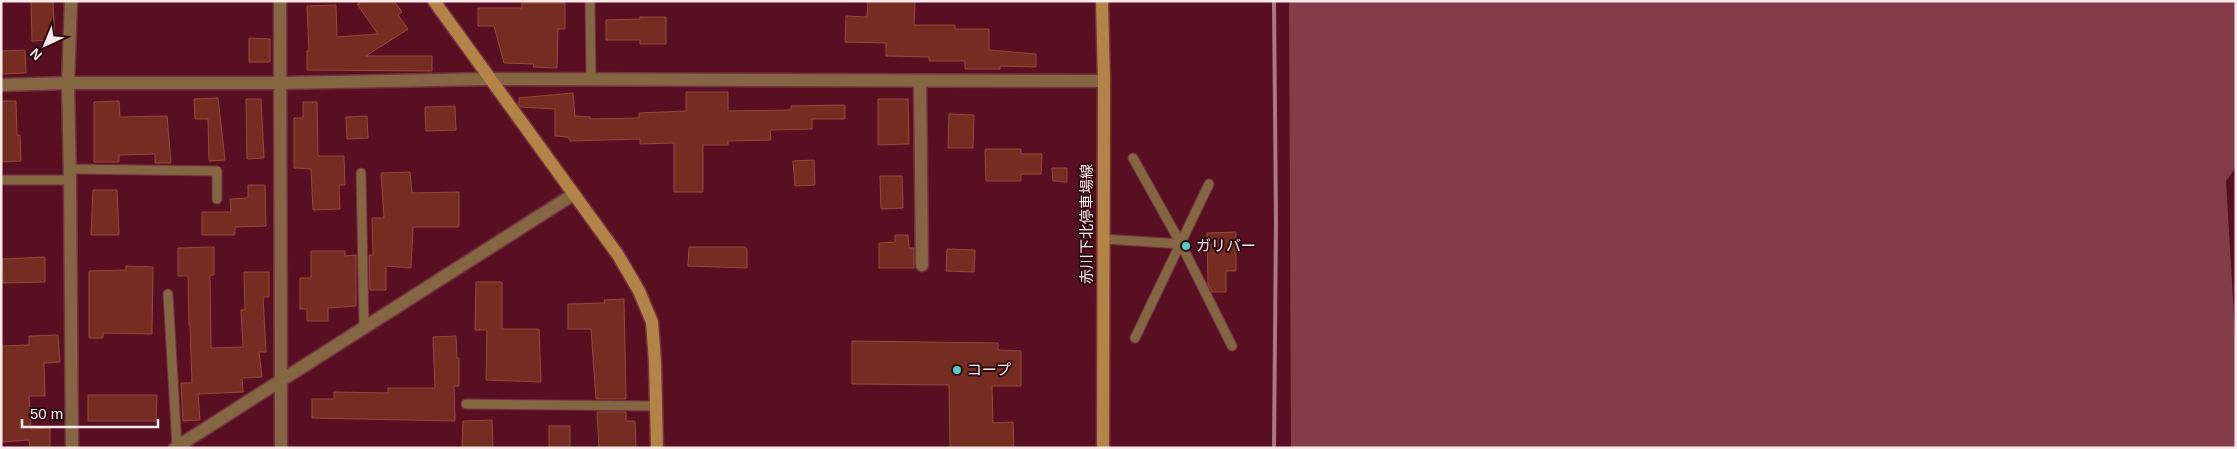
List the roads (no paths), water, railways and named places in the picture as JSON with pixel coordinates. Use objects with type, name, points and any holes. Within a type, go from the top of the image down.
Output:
[{"type":"street","points":[[71,1],[68,83],[72,448]]},
{"type":"street","points":[[280,1],[280,448]]},
{"type":"street","points":[[434,1],[488,79],[618,255],[639,292],[652,322],[657,406],[657,448]]},
{"type":"street","name":"赤川下北停車場線","points":[[1102,1],[1104,81],[1103,448]]},
{"type":"street","points":[[1,85],[488,79],[1104,81]]},
{"type":"street","points":[[920,81],[922,265]]},
{"type":"street","points":[[182,446],[280,380],[574,194]]},
{"type":"lane","points":[[590,1],[591,79]]},
{"type":"lane","points":[[1133,158],[1181,244],[1232,346]]},
{"type":"lane","points":[[1,180],[70,174],[217,171],[217,200]]},
{"type":"lane","points":[[361,173],[364,327]]},
{"type":"lane","points":[[1135,338],[1209,184]]},
{"type":"lane","points":[[1104,239],[1181,244]]},
{"type":"lane","points":[[168,294],[182,446]]},
{"type":"lane","points":[[466,404],[657,406]]},
{"type":"railway","points":[[1274,1],[1276,222],[1274,448]]},
{"type":"place","name":"ガリバー","points":[[1186,246]]},
{"type":"place","name":"コープ","points":[[957,370]]}]
